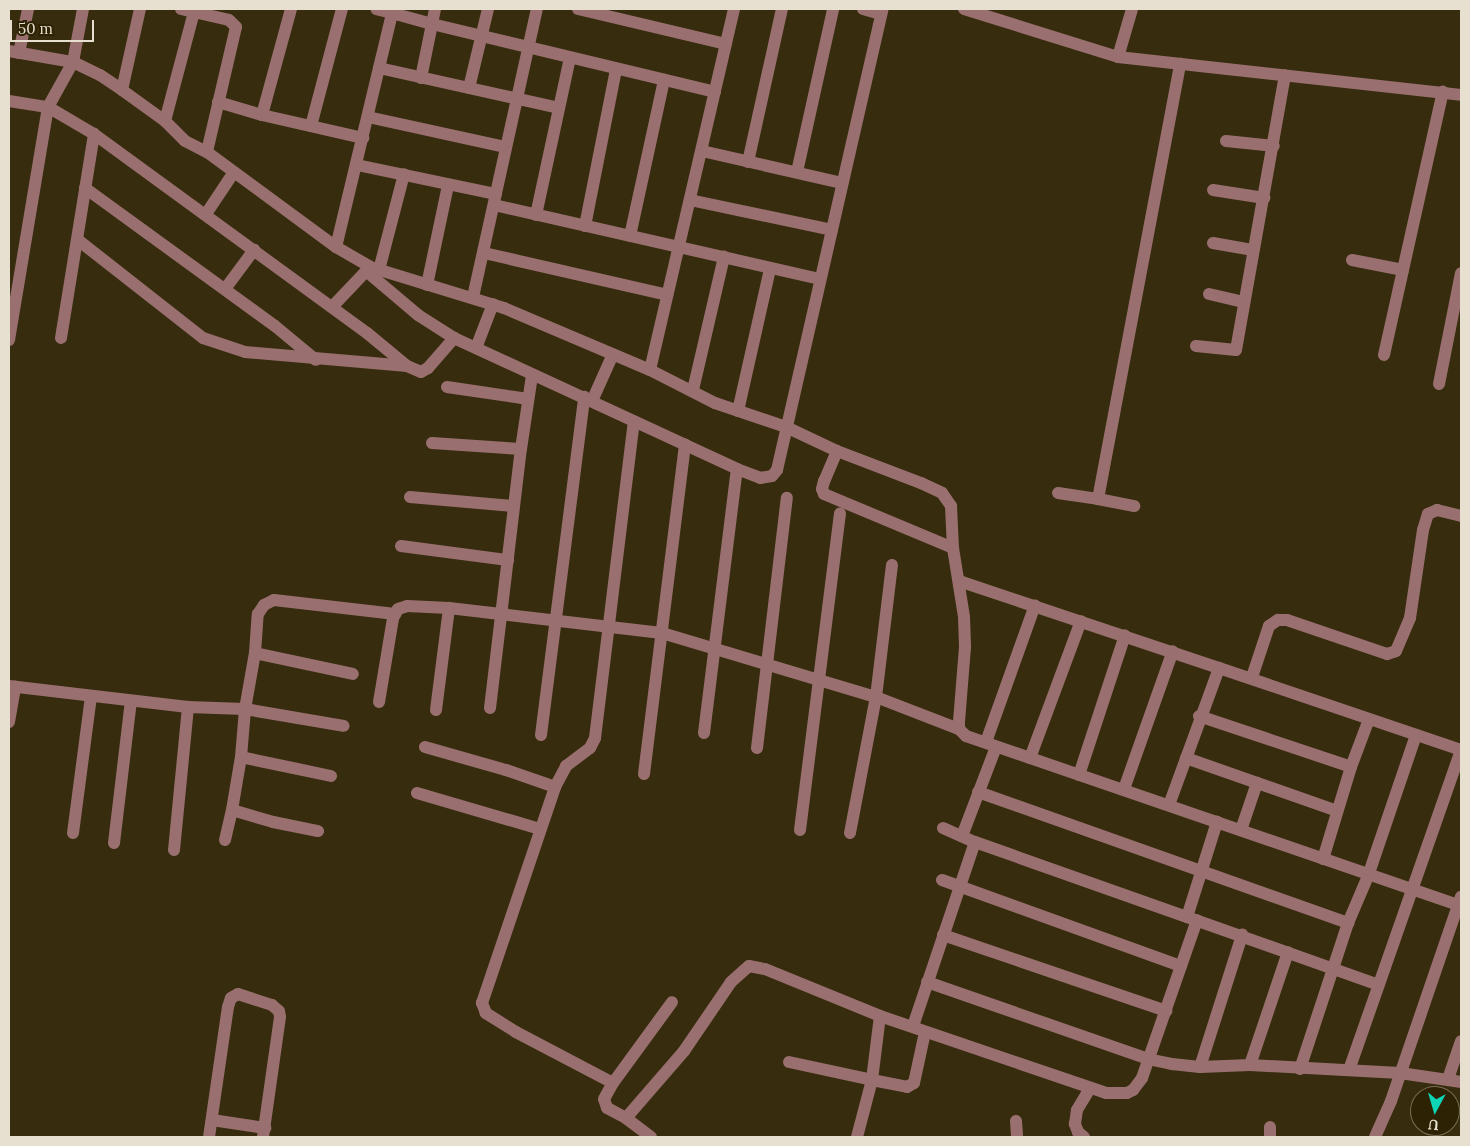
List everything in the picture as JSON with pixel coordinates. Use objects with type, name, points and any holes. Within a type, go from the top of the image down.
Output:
[{"type":"street","points":[[28,9],[14,52],[73,62],[100,75],[165,121],[186,141],[207,152],[336,247],[372,270],[418,314],[454,338],[685,446],[760,478],[774,474],[882,12],[863,9]]},
{"type":"street","points":[[9,340],[13,294],[48,106],[73,62],[83,9]]},
{"type":"street","points":[[122,90],[140,9]]},
{"type":"street","points":[[262,115],[291,9]]},
{"type":"street","points":[[311,126],[342,9]]},
{"type":"street","points":[[376,9],[392,11],[432,24],[527,48],[715,92]]},
{"type":"street","points":[[420,78],[436,9]]},
{"type":"street","points":[[469,88],[488,9]]},
{"type":"street","points":[[473,297],[537,9]]},
{"type":"street","points":[[578,9],[726,44]]},
{"type":"street","points":[[650,370],[734,9]]},
{"type":"street","points":[[748,162],[782,9]]},
{"type":"street","points":[[797,172],[833,9]]},
{"type":"street","points":[[964,9],[1118,57],[1461,95]]},
{"type":"street","points":[[1118,57],[1132,9]]},
{"type":"street","points":[[165,121],[187,10],[233,15],[236,29],[207,152]]},
{"type":"street","points":[[336,247],[357,165],[392,11]]},
{"type":"street","points":[[536,215],[570,58]]},
{"type":"street","points":[[1098,499],[1180,64]]},
{"type":"street","points":[[379,68],[559,108]]},
{"type":"street","points":[[584,226],[616,69]]},
{"type":"street","points":[[1196,346],[1236,350],[1253,250],[1274,146],[1285,75]]},
{"type":"street","points":[[630,236],[664,80]]},
{"type":"street","points":[[1384,355],[1443,92]]},
{"type":"street","points":[[9,101],[48,106],[94,134],[206,214],[417,372],[425,370],[454,338]]},
{"type":"street","points":[[218,102],[262,115],[363,138]]},
{"type":"street","points":[[368,117],[506,147]]},
{"type":"street","points":[[61,338],[94,134]]},
{"type":"street","points":[[1226,141],[1274,146]]},
{"type":"street","points":[[702,151],[842,183]]},
{"type":"street","points":[[357,165],[448,185],[495,199],[536,215],[820,280]]},
{"type":"street","points":[[206,214],[234,172]]},
{"type":"street","points":[[332,307],[372,270],[404,174]]},
{"type":"street","points":[[427,285],[448,185]]},
{"type":"street","points":[[85,188],[225,289],[316,360]]},
{"type":"street","points":[[1212,190],[1264,198]]},
{"type":"street","points":[[690,200],[832,230]]},
{"type":"street","points":[[78,240],[203,338],[245,352],[316,360],[408,366]]},
{"type":"street","points":[[1213,243],[1253,250]]},
{"type":"street","points":[[225,289],[254,250]]},
{"type":"street","points":[[484,253],[667,295]]},
{"type":"street","points":[[693,390],[724,257]]},
{"type":"street","points":[[1352,260],[1403,270]]},
{"type":"street","points":[[738,411],[770,269]]},
{"type":"street","points":[[372,270],[473,297],[556,328],[693,390],[715,403],[786,428],[837,451],[942,493],[951,506],[953,548],[959,581],[965,647],[959,729]]},
{"type":"street","points":[[1438,384],[1456,317],[1461,273]]},
{"type":"street","points":[[1209,294],[1244,302]]},
{"type":"street","points":[[476,348],[493,304]]},
{"type":"street","points":[[541,736],[554,621],[588,399],[613,354]]},
{"type":"street","points":[[490,708],[520,449],[532,375]]},
{"type":"street","points":[[447,388],[528,399]]},
{"type":"street","points":[[613,1083],[516,1032],[486,1013],[482,1006],[482,997],[554,787],[566,766],[590,748],[595,738],[634,421]]},
{"type":"street","points":[[432,442],[520,449]]},
{"type":"street","points":[[644,774],[685,446]]},
{"type":"street","points":[[837,451],[824,481],[824,494],[953,548]]},
{"type":"street","points":[[704,733],[737,469]]},
{"type":"street","points":[[1058,493],[1134,506]]},
{"type":"street","points":[[410,496],[514,506]]},
{"type":"street","points":[[757,748],[787,498]]},
{"type":"street","points":[[1252,677],[1269,626],[1278,620],[1287,620],[1387,654],[1396,651],[1410,618],[1423,530],[1428,514],[1437,510],[1461,516]]},
{"type":"street","points":[[800,830],[840,514]]},
{"type":"street","points":[[401,546],[508,560]]},
{"type":"street","points":[[850,833],[881,699],[892,565]]},
{"type":"street","points":[[959,581],[1081,620],[1218,668],[1252,677],[1461,750],[1349,1070]]},
{"type":"street","points":[[225,840],[241,757],[245,709],[255,653],[258,614],[264,605],[274,600],[394,614]]},
{"type":"street","points":[[962,836],[978,792],[991,744],[1035,605]]},
{"type":"street","points":[[379,702],[394,614],[398,609],[407,606],[448,608],[502,616],[662,633],[767,663],[881,699],[959,729],[966,736],[1323,858],[1368,876],[1413,891],[1460,903],[1386,1114],[1375,1137]]},
{"type":"street","points":[[436,710],[448,608]]},
{"type":"street","points":[[1030,758],[1081,620]]},
{"type":"street","points":[[1079,775],[1125,635]]},
{"type":"street","points":[[1124,789],[1173,651]]},
{"type":"street","points":[[255,653],[353,674]]},
{"type":"street","points":[[1169,805],[1218,668]]},
{"type":"street","points":[[9,722],[12,687],[188,707],[245,709],[344,726]]},
{"type":"street","points":[[73,834],[91,696]]},
{"type":"street","points":[[114,843],[132,701]]},
{"type":"street","points":[[174,850],[188,707]]},
{"type":"street","points":[[1200,716],[1351,767]]},
{"type":"street","points":[[1323,858],[1351,767],[1369,719]]},
{"type":"street","points":[[1300,1069],[1348,923],[1368,876],[1416,735]]},
{"type":"street","points":[[425,747],[506,770],[554,787]]},
{"type":"street","points":[[241,757],[331,776]]},
{"type":"street","points":[[1186,758],[1337,811]]},
{"type":"street","points":[[1241,830],[1257,783]]},
{"type":"street","points":[[978,792],[1348,923]]},
{"type":"street","points":[[418,793],[540,829]]},
{"type":"street","points":[[232,810],[318,831]]},
{"type":"street","points":[[626,1118],[684,1051],[731,982],[749,966],[765,969],[880,1016],[1090,1088],[1106,1093],[1130,1092],[1142,1078],[1181,966],[1201,870],[1217,822]]},
{"type":"street","points":[[943,828],[976,842],[1333,967],[1378,985]]},
{"type":"street","points":[[913,1026],[976,842]]},
{"type":"street","points":[[942,880],[1181,966]]},
{"type":"street","points":[[943,935],[1166,1011]]},
{"type":"street","points":[[1200,1066],[1242,935]]},
{"type":"street","points":[[1250,1065],[1288,952]]},
{"type":"street","points":[[927,982],[1148,1059],[1172,1064],[1200,1066],[1250,1065],[1400,1073],[1461,1082]]},
{"type":"street","points":[[209,1137],[228,1007],[231,998],[238,994],[272,1004],[279,1011],[280,1017],[264,1132],[212,1120]]},
{"type":"street","points":[[651,1137],[626,1118],[610,1110],[604,1102],[606,1094],[613,1083],[672,1002]]},
{"type":"street","points":[[857,1137],[872,1080],[880,1016]]},
{"type":"street","points":[[789,1062],[907,1086],[914,1083],[925,1032]]},
{"type":"street","points":[[1448,1079],[1461,1041]]},
{"type":"street","points":[[1084,1137],[1078,1132],[1075,1124],[1077,1110],[1090,1088]]},
{"type":"street","points":[[1016,1121],[1018,1137]]}]
